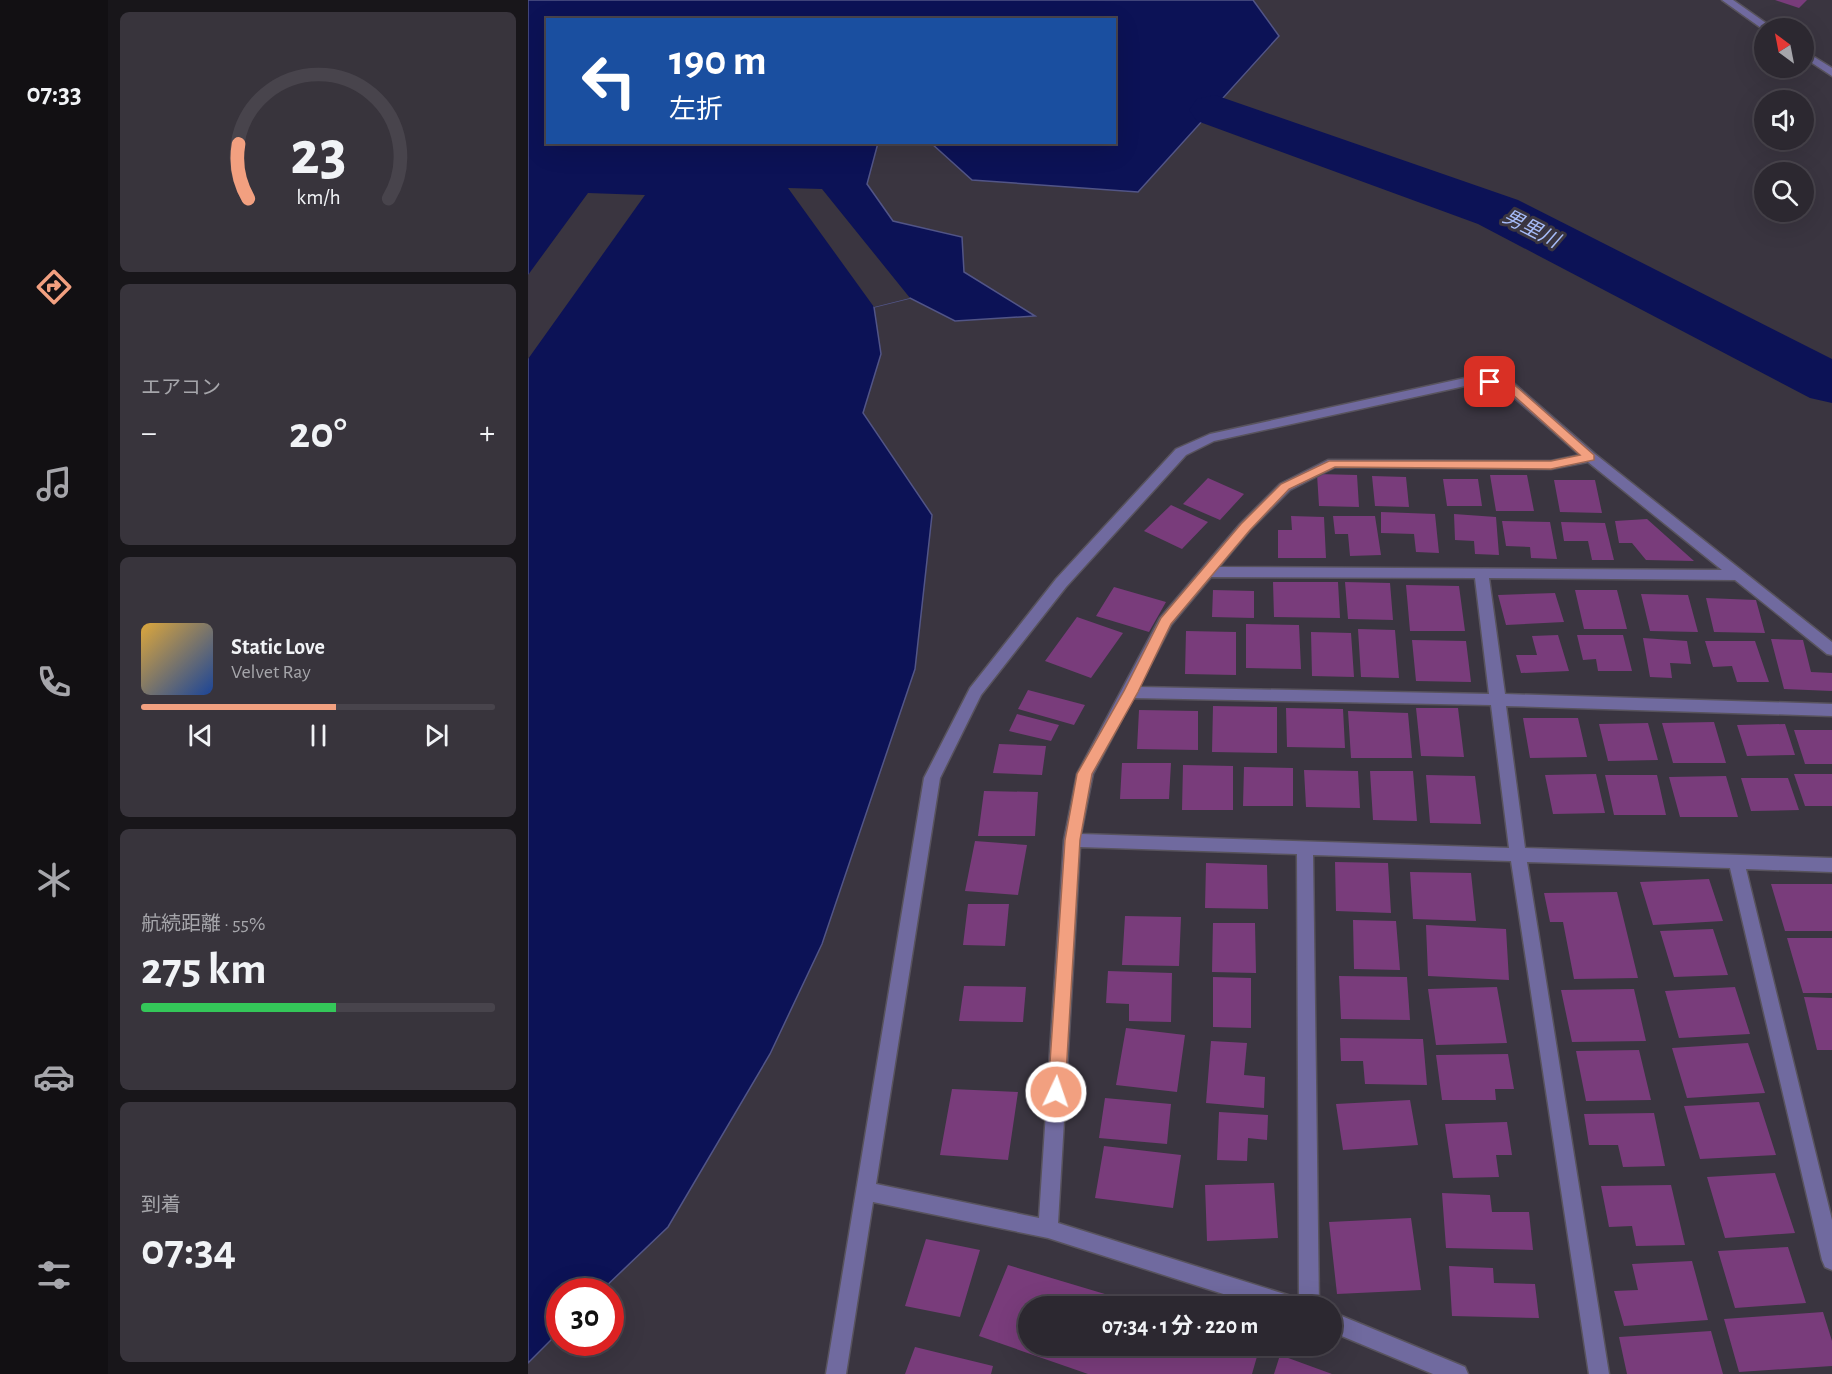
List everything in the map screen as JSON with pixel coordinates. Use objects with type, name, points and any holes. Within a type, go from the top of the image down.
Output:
[{"type":"street","points":[[1727,0],[1754,18]]},
{"type":"street","points":[[1814,61],[1832,73]]},
{"type":"street","points":[[836,1374],[932,778],[975,692],[1003,654],[1061,583],[1181,452],[1210,438],[1474,380],[1506,383],[1590,457],[1832,650]]},
{"type":"street","points":[[1048,1229],[1072,840],[1085,774],[1131,692],[1165,621],[1245,527],[1285,487],[1333,464],[1551,465],[1590,457]]},
{"type":"street","points":[[1208,572],[1737,575]]},
{"type":"street","points":[[1481,573],[1518,854],[1599,1374]]},
{"type":"street","points":[[1131,692],[1832,710]]},
{"type":"street","points":[[1072,840],[1832,865]]},
{"type":"street","points":[[1305,847],[1309,1296]]},
{"type":"street","points":[[1736,861],[1832,1260]]},
{"type":"street","points":[[866,1191],[1048,1229],[1259,1296]]},
{"type":"street","points":[[1342,1326],[1458,1374]]},
{"type":"shaded area","points":[[528,0],[1253,0],[1279,36],[1138,192],[972,180],[932,144],[1116,144],[1116,18],[546,18],[546,144],[878,144],[867,184],[893,221],[962,237],[964,272],[1035,316],[955,321],[910,298],[874,307],[881,354],[863,413],[932,515],[915,669],[822,944],[770,1054],[668,1227],[615,1278],[546,1278],[546,1345],[528,1363]]},
{"type":"pier","points":[[788,188],[822,189],[910,298],[874,307]]},
{"type":"pier","points":[[588,193],[645,195],[528,359],[528,275]]},
{"type":"building","points":[[1775,0],[1807,0],[1799,8]]},
{"type":"building","points":[[1317,474],[1357,475],[1359,507],[1319,506]]},
{"type":"building","points":[[1490,475],[1527,475],[1534,511],[1496,511]]},
{"type":"building","points":[[1372,476],[1406,477],[1409,507],[1375,506]]},
{"type":"building","points":[[1208,478],[1244,494],[1220,520],[1183,504]]},
{"type":"building","points":[[1443,479],[1478,479],[1482,506],[1447,506]]},
{"type":"building","points":[[1554,480],[1595,480],[1602,513],[1560,512]]},
{"type":"building","points":[[1171,505],[1208,522],[1182,549],[1144,531]]},
{"type":"building","points":[[1381,512],[1435,514],[1439,553],[1416,552],[1414,534],[1381,533]]},
{"type":"building","points":[[1454,514],[1496,517],[1499,555],[1475,554],[1474,541],[1455,540]]},
{"type":"building","points":[[1291,516],[1324,517],[1326,558],[1278,558],[1278,530],[1292,530]]},
{"type":"building","points":[[1333,516],[1375,516],[1381,555],[1350,556],[1348,534],[1335,534]]},
{"type":"building","points":[[1647,519],[1694,561],[1646,560],[1632,543],[1619,543],[1615,521]]},
{"type":"building","points":[[1502,521],[1550,522],[1557,559],[1531,558],[1530,547],[1506,546]]},
{"type":"building","points":[[1561,522],[1605,523],[1614,560],[1592,560],[1588,541],[1564,541]]},
{"type":"building","points":[[1273,582],[1338,582],[1340,618],[1274,617]]},
{"type":"building","points":[[1345,582],[1390,583],[1393,620],[1348,619]]},
{"type":"building","points":[[1406,585],[1459,586],[1465,631],[1410,631]]},
{"type":"building","points":[[1114,587],[1166,602],[1149,632],[1096,616]]},
{"type":"building","points":[[1213,590],[1254,591],[1254,618],[1212,617]]},
{"type":"building","points":[[1575,590],[1617,590],[1627,629],[1584,629]]},
{"type":"building","points":[[1555,593],[1564,622],[1506,625],[1498,595]]},
{"type":"building","points":[[1641,594],[1688,595],[1698,632],[1650,631]]},
{"type":"building","points":[[1706,598],[1756,600],[1765,633],[1714,632]]},
{"type":"building","points":[[1077,617],[1123,633],[1091,678],[1045,661]]},
{"type":"building","points":[[1246,624],[1299,625],[1301,669],[1246,668]]},
{"type":"building","points":[[1358,629],[1395,630],[1399,678],[1361,677]]},
{"type":"building","points":[[1186,631],[1236,632],[1236,675],[1185,674]]},
{"type":"building","points":[[1311,632],[1351,633],[1354,677],[1312,676]]},
{"type":"building","points":[[1558,635],[1569,671],[1521,673],[1516,655],[1537,655],[1532,636]]},
{"type":"building","points":[[1577,635],[1623,635],[1632,671],[1598,671],[1596,659],[1583,660]]},
{"type":"building","points":[[1643,638],[1687,641],[1691,664],[1670,663],[1672,678],[1650,677]]},
{"type":"building","points":[[1771,639],[1803,640],[1811,672],[1832,673],[1832,691],[1784,689]]},
{"type":"building","points":[[1412,640],[1466,641],[1471,682],[1416,681]]},
{"type":"building","points":[[1705,641],[1755,641],[1769,682],[1737,682],[1732,666],[1713,667]]},
{"type":"building","points":[[1028,690],[1085,705],[1074,725],[1018,709]]},
{"type":"building","points":[[1213,706],[1277,707],[1277,753],[1212,752]]},
{"type":"building","points":[[1286,708],[1343,709],[1345,748],[1287,747]]},
{"type":"building","points":[[1416,708],[1458,708],[1464,757],[1421,756]]},
{"type":"building","points":[[1139,710],[1198,711],[1198,750],[1137,749]]},
{"type":"building","points":[[1348,711],[1408,713],[1412,758],[1351,758]]},
{"type":"building","points":[[1017,714],[1059,725],[1051,741],[1009,731]]},
{"type":"building","points":[[1523,718],[1578,718],[1587,757],[1530,758]]},
{"type":"building","points":[[1714,722],[1726,763],[1673,763],[1662,723]]},
{"type":"building","points":[[1648,723],[1658,760],[1608,761],[1599,724]]},
{"type":"building","points":[[1785,724],[1795,755],[1747,756],[1737,725]]},
{"type":"building","points":[[1794,730],[1832,730],[1832,764],[1805,764]]},
{"type":"building","points":[[999,744],[1046,746],[1042,775],[993,773]]},
{"type":"building","points":[[1122,763],[1171,763],[1169,799],[1120,799]]},
{"type":"building","points":[[1183,765],[1233,766],[1233,810],[1182,810]]},
{"type":"building","points":[[1244,767],[1293,768],[1293,806],[1243,806]]},
{"type":"building","points":[[1304,770],[1358,771],[1360,808],[1306,807]]},
{"type":"building","points":[[1370,771],[1413,771],[1417,821],[1373,820]]},
{"type":"building","points":[[1596,774],[1605,813],[1553,814],[1545,775]]},
{"type":"building","points":[[1794,774],[1832,774],[1832,806],[1805,806]]},
{"type":"building","points":[[1426,775],[1475,776],[1481,824],[1430,823]]},
{"type":"building","points":[[1605,775],[1657,775],[1666,815],[1614,815]]},
{"type":"building","points":[[1726,776],[1738,817],[1680,817],[1669,777]]},
{"type":"building","points":[[1741,778],[1788,778],[1799,810],[1751,811]]},
{"type":"building","points":[[984,791],[1038,792],[1035,836],[978,836]]},
{"type":"building","points":[[975,841],[1027,845],[1018,895],[965,891]]},
{"type":"building","points":[[1335,862],[1388,863],[1391,913],[1336,911]]},
{"type":"building","points":[[1206,863],[1267,865],[1268,909],[1205,908]]},
{"type":"building","points":[[1410,872],[1471,873],[1476,921],[1413,919]]},
{"type":"building","points":[[1709,879],[1723,921],[1653,925],[1640,882]]},
{"type":"building","points":[[1771,884],[1832,884],[1832,931],[1785,931]]},
{"type":"building","points":[[1617,892],[1638,978],[1574,979],[1563,922],[1550,922],[1544,893]]},
{"type":"building","points":[[968,904],[1009,904],[1005,946],[963,945]]},
{"type":"building","points":[[1125,916],[1181,917],[1179,966],[1122,965]]},
{"type":"building","points":[[1353,920],[1396,921],[1400,970],[1354,969]]},
{"type":"building","points":[[1213,923],[1255,923],[1256,973],[1212,972]]},
{"type":"building","points":[[1426,925],[1506,929],[1509,980],[1428,976]]},
{"type":"building","points":[[1713,929],[1728,975],[1674,977],[1660,931]]},
{"type":"building","points":[[1787,938],[1832,938],[1832,993],[1803,993]]},
{"type":"building","points":[[1108,971],[1172,973],[1171,1022],[1129,1021],[1129,1004],[1106,1003]]},
{"type":"building","points":[[1339,976],[1407,977],[1410,1020],[1341,1019]]},
{"type":"building","points":[[1213,977],[1251,978],[1251,1028],[1213,1027]]},
{"type":"building","points":[[964,986],[1026,987],[1023,1022],[959,1021]]},
{"type":"building","points":[[1497,987],[1507,1043],[1436,1045],[1428,989]]},
{"type":"building","points":[[1735,987],[1750,1034],[1679,1038],[1665,991]]},
{"type":"building","points":[[1634,989],[1646,1041],[1572,1042],[1561,990]]},
{"type":"building","points":[[1804,997],[1832,998],[1832,1050],[1817,1050]]},
{"type":"building","points":[[1126,1028],[1185,1035],[1177,1092],[1116,1085]]},
{"type":"building","points":[[1340,1038],[1423,1039],[1427,1085],[1365,1084],[1363,1061],[1341,1061]]},
{"type":"building","points":[[1211,1041],[1247,1043],[1244,1075],[1265,1077],[1264,1108],[1206,1103]]},
{"type":"building","points":[[1748,1043],[1765,1093],[1687,1098],[1672,1048]]},
{"type":"building","points":[[1639,1050],[1651,1100],[1586,1101],[1576,1051]]},
{"type":"building","points":[[1508,1054],[1514,1089],[1495,1089],[1496,1100],[1442,1100],[1436,1055]]},
{"type":"building","points":[[952,1089],[1018,1092],[1008,1160],[940,1155]]},
{"type":"building","points":[[1105,1098],[1171,1104],[1167,1144],[1099,1138]]},
{"type":"building","points":[[1410,1100],[1418,1145],[1343,1150],[1336,1104]]},
{"type":"building","points":[[1759,1102],[1776,1155],[1700,1159],[1684,1106]]},
{"type":"building","points":[[1219,1112],[1268,1115],[1267,1140],[1248,1138],[1247,1161],[1217,1160]]},
{"type":"building","points":[[1654,1113],[1665,1166],[1623,1167],[1618,1145],[1589,1145],[1584,1114]]},
{"type":"building","points":[[1507,1122],[1512,1155],[1496,1155],[1499,1177],[1453,1178],[1445,1124]]},
{"type":"building","points":[[1104,1146],[1181,1155],[1173,1208],[1095,1198]]},
{"type":"building","points":[[1775,1173],[1795,1233],[1725,1238],[1707,1177]]},
{"type":"building","points":[[1274,1183],[1278,1238],[1207,1241],[1205,1185]]},
{"type":"building","points":[[1671,1185],[1685,1245],[1636,1246],[1632,1226],[1609,1227],[1601,1186]]},
{"type":"building","points":[[1442,1193],[1490,1195],[1492,1212],[1529,1212],[1533,1250],[1446,1248]]},
{"type":"building","points":[[1411,1218],[1421,1290],[1337,1294],[1329,1222]]},
{"type":"building","points":[[926,1239],[980,1250],[960,1317],[905,1306]]},
{"type":"building","points":[[1788,1247],[1806,1303],[1735,1308],[1718,1251]]},
{"type":"building","points":[[1692,1261],[1708,1320],[1624,1326],[1614,1291],[1638,1290],[1632,1264]]},
{"type":"building","points":[[1008,1265],[1112,1296],[1018,1296],[1018,1350],[979,1336]]},
{"type":"building","points":[[1449,1266],[1493,1268],[1494,1283],[1535,1284],[1539,1318],[1452,1316]]},
{"type":"building","points":[[1823,1312],[1832,1341],[1832,1366],[1739,1372],[1724,1319]]},
{"type":"building","points":[[1711,1331],[1723,1374],[1627,1374],[1619,1337]]},
{"type":"building","points":[[915,1347],[993,1366],[991,1374],[905,1374]]},
{"type":"building","points":[[1036,1356],[1257,1356],[1252,1374],[1088,1374]]},
{"type":"building","points":[[1280,1356],[1283,1356],[1332,1374],[1274,1374]]},
{"type":"waterway","name":"男里川","points":[[1215,110],[1498,212],[1832,384]]},
{"type":"route","points":[[1056,1092],[1072,840],[1085,774],[1131,692],[1165,621],[1245,527],[1285,487],[1333,464],[1551,465],[1590,457],[1506,383],[1490,382]]}]
